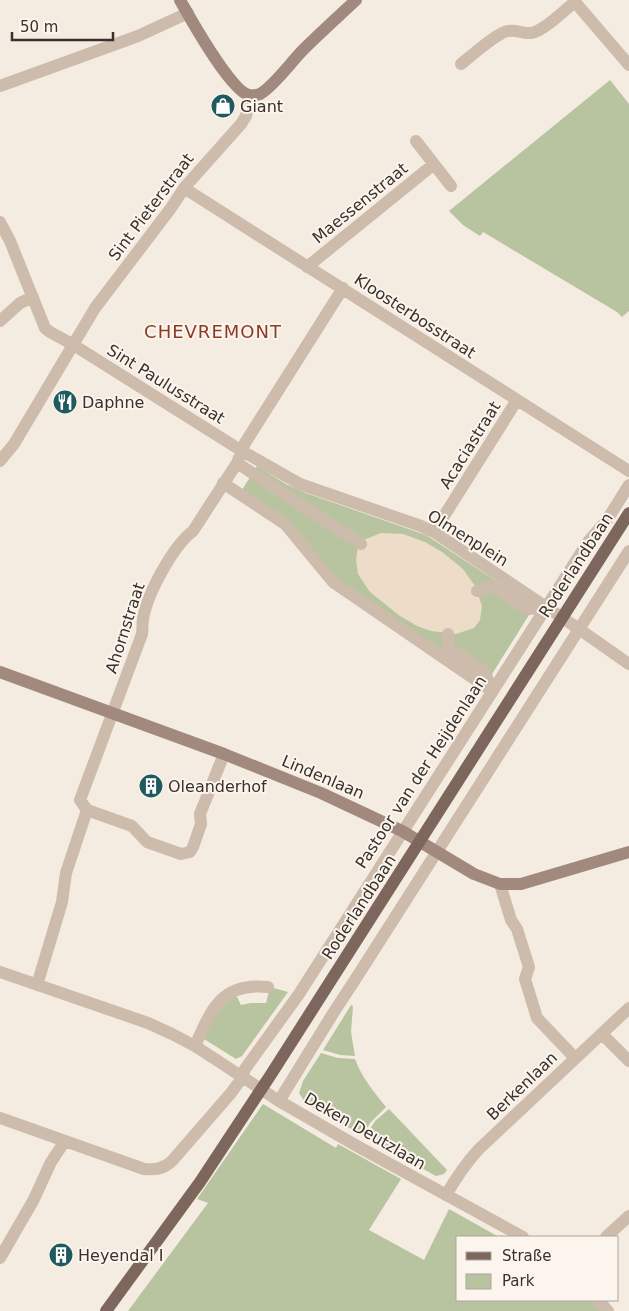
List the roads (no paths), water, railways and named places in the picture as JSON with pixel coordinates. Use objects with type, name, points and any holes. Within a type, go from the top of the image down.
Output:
[{"type":"main road","name":"Roderlandbaan","points":[[106,1311],[200,1182],[270,1076],[629,513]]},
{"type":"street","points":[[180,0],[229,78],[239,90],[251,96],[259,94],[268,87],[303,50],[356,0]]},
{"type":"street","points":[[461,64],[504,32],[510,30],[526,34],[541,29],[576,1],[629,65]]},
{"type":"street","points":[[0,86],[138,36],[188,13]]},
{"type":"street","name":"Sint Pieterstraat","points":[[0,461],[14,444],[95,308],[184,188],[241,124],[246,116],[251,96]]},
{"type":"street","name":"Maessenstraat","points":[[416,141],[451,186]]},
{"type":"street","name":"Maessenstraat","points":[[307,267],[434,164]]},
{"type":"street","name":"Kloosterbosstraat","points":[[184,188],[629,470]]},
{"type":"street","name":"Sint Paulusstraat","points":[[0,222],[10,241],[45,328],[72,344],[240,457]]},
{"type":"street","name":"Ahornstraat","points":[[37,985],[62,902],[66,873],[87,810],[80,800],[142,634],[143,618],[158,578],[184,538],[193,531],[224,483],[240,457],[244,443],[343,288]]},
{"type":"street","points":[[0,321],[20,303],[33,298]]},
{"type":"street","name":"Acaciastraat","points":[[434,532],[517,400]]},
{"type":"street","points":[[240,457],[361,544]]},
{"type":"street","name":"Olmenplein","points":[[240,457],[300,484],[434,532],[551,611]]},
{"type":"street","points":[[224,483],[285,524],[333,582],[492,691]]},
{"type":"street","name":"Pastoor van der Heijdenlaan","points":[[0,1118],[144,1168],[154,1170],[164,1168],[179,1154],[245,1080],[244,1069],[299,994],[407,834],[492,691],[551,611],[588,542],[607,520],[629,486]]},
{"type":"street","points":[[275,1099],[574,626],[629,551]]},
{"type":"street","name":"Olmenplein","points":[[477,591],[492,586],[526,609],[551,611]]},
{"type":"street","points":[[551,611],[629,664]]},
{"type":"street","points":[[448,634],[448,647],[485,672],[492,691]]},
{"type":"street","name":"Lindenlaan","points":[[0,672],[224,754],[321,793],[407,834],[474,874],[500,884],[521,884],[629,852]]},
{"type":"street","points":[[87,810],[132,826],[147,842],[176,853],[185,854],[190,852],[201,824],[200,814],[224,754]]},
{"type":"street","points":[[500,884],[511,920],[518,929],[530,967],[525,979],[537,1018],[575,1058]]},
{"type":"street","name":"Deken Deutzlaan","points":[[0,972],[148,1023],[195,1046],[275,1099],[521,1236]]},
{"type":"street","points":[[195,1046],[211,1010],[223,998],[232,992],[244,988],[268,987]]},
{"type":"street","name":"Berkenlaan","points":[[446,1195],[468,1161],[629,1008]]},
{"type":"street","points":[[602,1034],[629,1061]]},
{"type":"street","points":[[0,1258],[33,1201],[51,1162],[64,1141]]},
{"type":"street","points":[[607,1236],[629,1216]]},
{"type":"street","points":[[599,1301],[608,1311]]},
{"type":"place","name":"Giant","points":[[223,106]]},
{"type":"place","name":"Daphne","points":[[65,402]]},
{"type":"place","name":"Oleanderhof","points":[[151,786]]},
{"type":"place","name":"Heyendal I","points":[[61,1255]]},
{"type":"district","name":"CHEVREMONT","points":[[213,331]]}]
